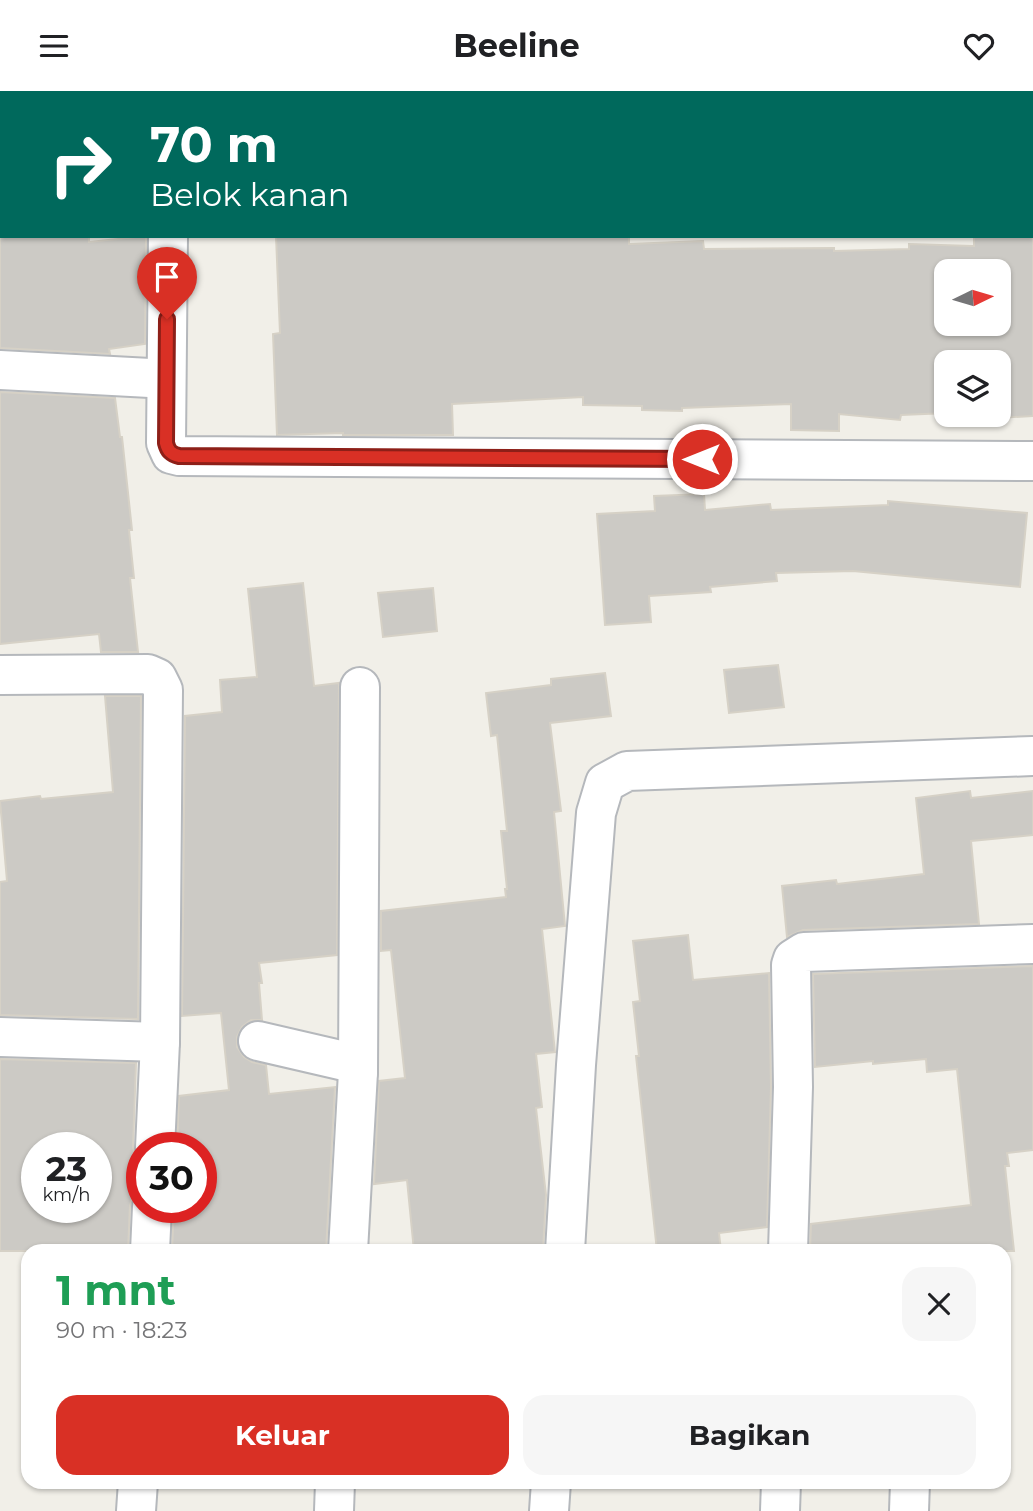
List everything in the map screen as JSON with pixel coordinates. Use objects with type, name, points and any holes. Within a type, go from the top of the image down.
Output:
[{"type":"street","points":[[168,238],[166,443],[171,454],[1033,461]]},
{"type":"street","points":[[0,370],[150,379],[166,375]]},
{"type":"street","points":[[0,675],[148,674],[157,678],[163,690],[160,1042],[156,1132]]},
{"type":"street","points":[[348,1244],[358,1072],[360,687]]},
{"type":"street","points":[[565,1244],[576,1065],[596,813],[605,783],[627,771],[1033,756]]},
{"type":"street","points":[[788,1244],[793,1087],[793,959],[804,952],[1033,944]]},
{"type":"street","points":[[0,1037],[160,1042]]},
{"type":"street","points":[[258,1041],[353,1063],[358,1072]]},
{"type":"street","points":[[150,1244],[151,1223]]},
{"type":"street","points":[[136,1511],[138,1489]]},
{"type":"street","points":[[334,1511],[335,1489]]},
{"type":"street","points":[[549,1511],[551,1489]]},
{"type":"street","points":[[780,1511],[781,1489]]},
{"type":"street","points":[[909,1511],[910,1489]]},
{"type":"building","points":[[0,238],[89,238],[89,242],[146,238],[145,344],[109,349],[110,354],[0,348]]},
{"type":"building","points":[[276,238],[629,238],[629,244],[703,241],[704,249],[834,248],[834,251],[909,249],[909,244],[974,246],[974,238],[1033,238],[1033,416],[1011,417],[1011,350],[934,350],[934,414],[901,415],[900,420],[839,414],[839,431],[791,430],[791,404],[682,408],[682,411],[642,410],[642,406],[583,405],[583,397],[452,404],[453,435],[277,435],[273,334],[280,333]]},
{"type":"building","points":[[0,392],[115,398],[132,530],[129,530],[134,578],[130,578],[138,652],[101,652],[99,634],[0,644]]},
{"type":"building","points":[[704,494],[705,510],[770,504],[771,510],[888,505],[888,501],[1027,513],[1020,587],[853,571],[776,573],[777,581],[710,587],[711,592],[649,596],[651,622],[605,625],[597,514],[655,511],[654,496]]},
{"type":"building","points":[[303,583],[314,686],[339,683],[337,955],[259,963],[262,1020],[251,1020],[242,1027],[237,1037],[237,1047],[244,1057],[252,1062],[266,1065],[269,1094],[335,1087],[326,1244],[172,1244],[173,1223],[217,1223],[217,1132],[178,1132],[179,1096],[229,1090],[221,1013],[182,1016],[185,716],[222,712],[220,680],[257,677],[248,589]]},
{"type":"building","points":[[433,588],[437,631],[383,637],[378,593]]},
{"type":"building","points":[[778,665],[784,707],[729,713],[724,670]]},
{"type":"building","points":[[605,673],[611,716],[550,723],[561,811],[554,812],[565,926],[542,929],[555,1052],[536,1054],[542,1107],[536,1108],[546,1195],[543,1244],[413,1244],[407,1180],[374,1184],[379,1081],[405,1078],[391,950],[381,951],[381,911],[506,897],[501,831],[507,831],[497,735],[491,736],[486,693],[551,685],[551,679]]},
{"type":"building","points":[[105,696],[141,696],[138,1019],[0,1015],[0,882],[7,881],[0,801],[113,792]]},
{"type":"building","points":[[970,791],[971,798],[1033,791],[1033,835],[971,841],[979,924],[803,930],[787,937],[782,886],[836,880],[837,884],[924,874],[916,798]]},
{"type":"building","points":[[688,935],[693,980],[769,973],[771,1087],[767,1227],[719,1233],[720,1244],[656,1244],[636,1056],[639,1056],[633,1002],[640,1001],[633,941]]},
{"type":"building","points":[[1033,966],[1033,1150],[1007,1153],[1009,1166],[1005,1166],[1014,1251],[1011,1251],[1011,1244],[810,1244],[811,1224],[971,1205],[957,1069],[927,1072],[926,1059],[815,1067],[813,974]]},
{"type":"building","points":[[0,1059],[136,1063],[134,1132],[126,1132],[128,1244],[21,1244],[21,1251],[0,1251]]},
{"type":"route","points":[[167,319],[166,443],[171,454],[702,459]]}]
